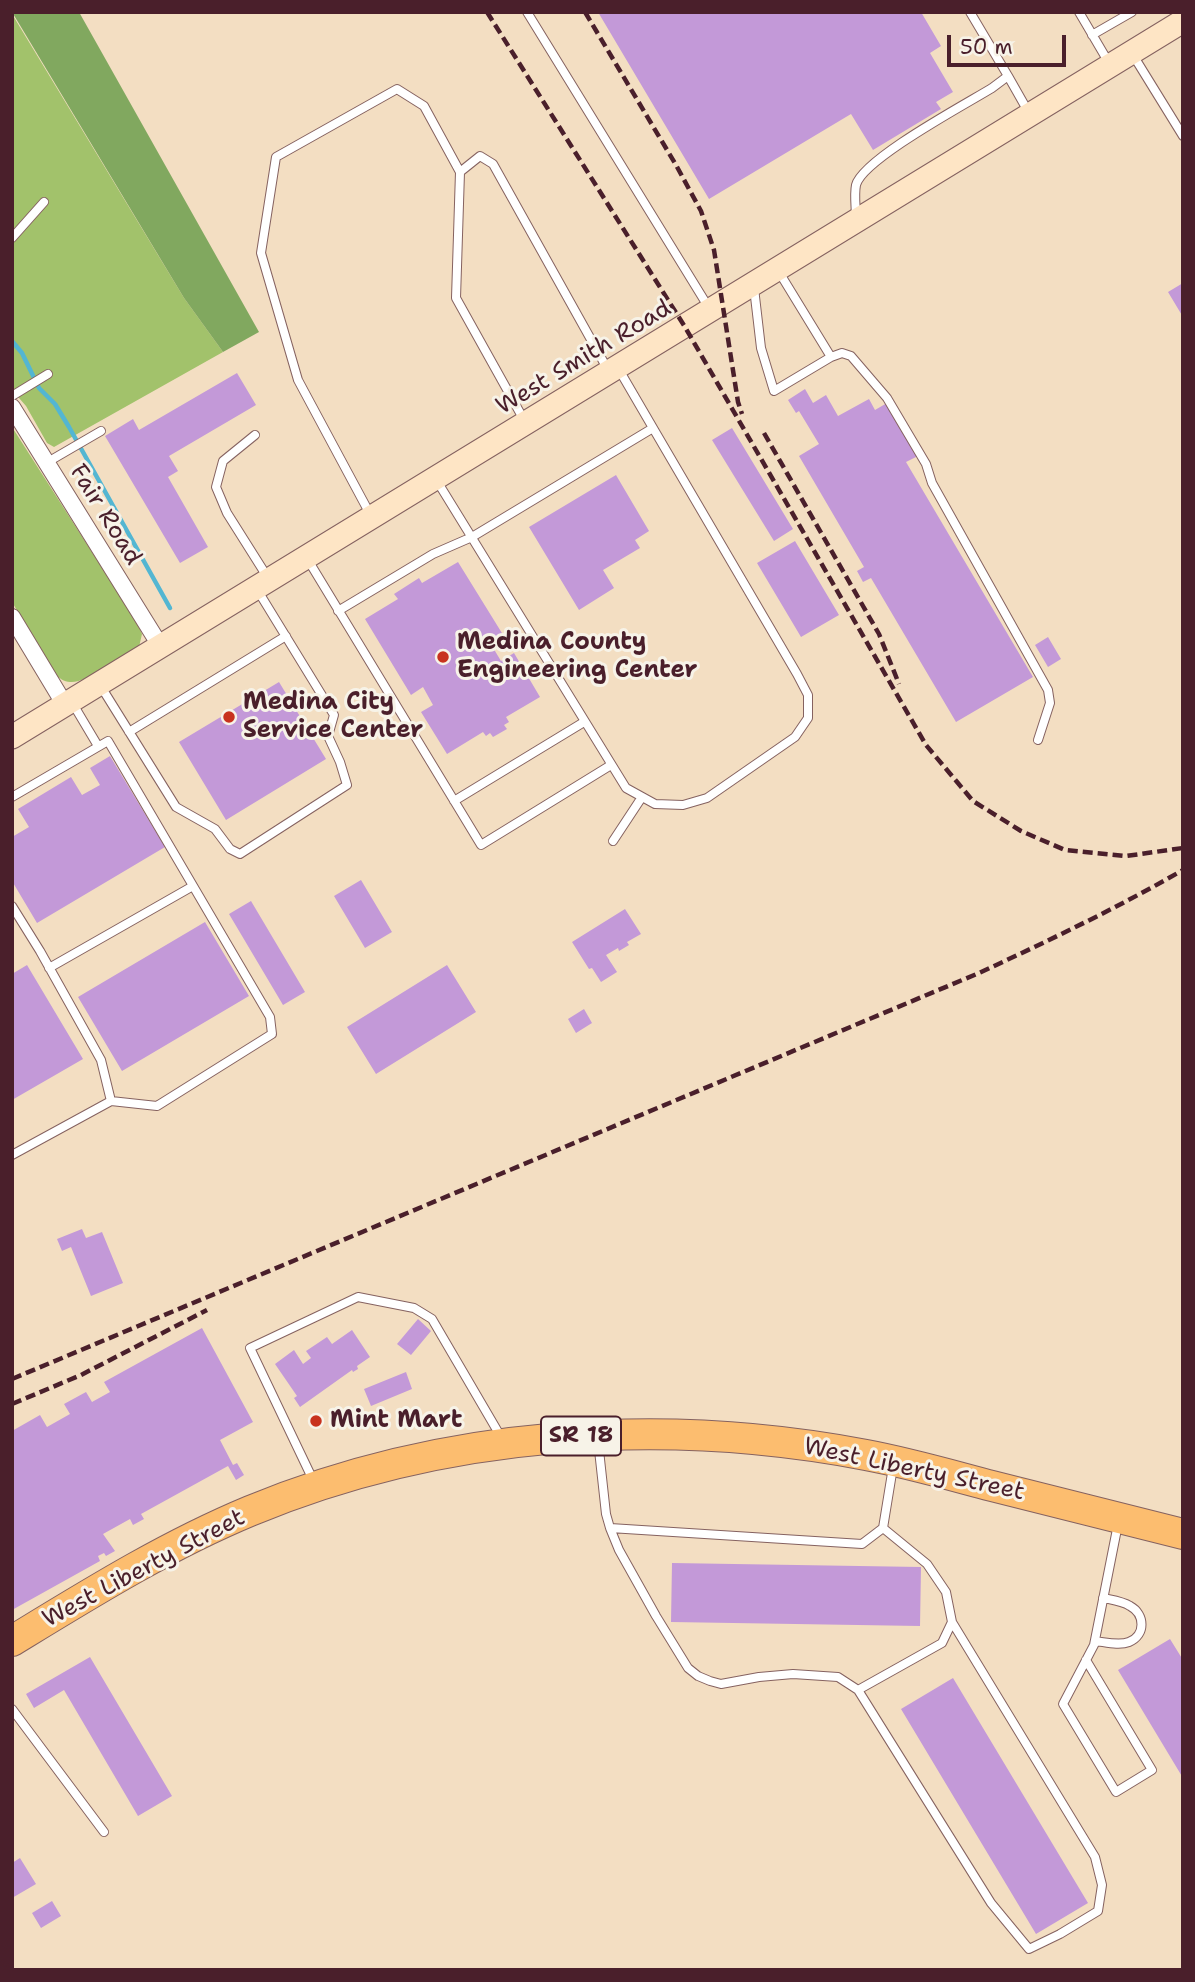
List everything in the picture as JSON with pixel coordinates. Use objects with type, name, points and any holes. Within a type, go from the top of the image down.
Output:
[{"type":"highway","name":"West Liberty Street","points":[[12,1642],[88,1595],[201,1533],[249,1512],[364,1471],[431,1455],[535,1439],[679,1435],[804,1445],[894,1461],[1183,1534]]},
{"type":"street","name":"West Smith Road","points":[[12,737],[1183,21]]},
{"type":"street","name":"Fair Road","points":[[12,407],[161,647]]},
{"type":"street","points":[[12,617],[69,703]]},
{"type":"lane","points":[[527,12],[711,311]]},
{"type":"lane","points":[[971,12],[1030,115]]},
{"type":"lane","points":[[1079,12],[1110,66]]},
{"type":"lane","points":[[1092,35],[1132,12]]},
{"type":"lane","points":[[1131,53],[1183,136]]},
{"type":"lane","points":[[856,221],[856,184],[864,172],[887,152],[1008,76]]},
{"type":"lane","points":[[372,518],[298,380],[261,253],[276,157],[397,89],[424,106],[460,172],[456,298],[526,424]]},
{"type":"lane","points":[[436,479],[626,788],[655,804],[682,805],[707,798],[795,737],[808,718],[808,695],[797,674],[653,428],[614,370],[493,164],[480,156],[460,172]]},
{"type":"lane","points":[[12,238],[44,202]]},
{"type":"lane","points":[[777,270],[831,357]]},
{"type":"lane","points":[[754,284],[761,348],[774,391],[842,353],[851,356],[887,398],[926,464],[932,483],[1048,690],[1049,703],[1038,740]]},
{"type":"lane","points":[[12,396],[48,374]]},
{"type":"lane","points":[[338,611],[433,554],[472,537],[653,428]]},
{"type":"lane","points":[[46,463],[101,431]]},
{"type":"lane","points":[[99,684],[176,807],[215,829],[230,849],[240,854],[347,785],[328,736],[334,715],[286,636],[216,488],[223,461],[255,435]]},
{"type":"lane","points":[[307,558],[481,845],[611,765]]},
{"type":"lane","points":[[129,732],[286,636]]},
{"type":"lane","points":[[69,703],[99,746]]},
{"type":"lane","points":[[454,801],[584,722]]},
{"type":"lane","points":[[12,797],[108,741],[270,1017],[272,1034],[157,1106],[111,1101],[12,1155]]},
{"type":"lane","points":[[613,841],[642,797]]},
{"type":"lane","points":[[50,968],[193,886]]},
{"type":"lane","points":[[12,906],[101,1060],[111,1101]]},
{"type":"lane","points":[[316,1487],[250,1348],[358,1297],[414,1308],[432,1319],[504,1443]]},
{"type":"lane","points":[[597,1436],[610,1528],[619,1550],[688,1668],[698,1676],[721,1684],[759,1676],[793,1674],[838,1677],[858,1690],[991,1903],[1028,1949],[1098,1911],[1102,1885],[1095,1857],[952,1622],[946,1592],[927,1564],[883,1528]]},
{"type":"lane","points":[[610,1528],[862,1544],[883,1528],[894,1461]]},
{"type":"lane","points":[[1086,1660],[1152,1770],[1116,1792],[1063,1704],[1095,1641],[1119,1518]]},
{"type":"lane","points":[[1095,1641],[1128,1642],[1139,1634],[1142,1627],[1140,1614],[1134,1608],[1103,1598]]},
{"type":"lane","points":[[858,1690],[942,1643],[952,1622]]},
{"type":"lane","points":[[12,1709],[104,1832]]},
{"type":"green space","points":[[12,12],[79,12],[259,332],[223,352],[184,298]]},
{"type":"green space","points":[[12,14],[184,298],[223,352],[54,447],[47,443],[26,406],[12,390]]},
{"type":"green space","points":[[12,427],[142,634],[139,647],[85,679],[70,682],[55,674],[12,602]]},
{"type":"building","points":[[598,12],[921,12],[941,46],[930,53],[953,92],[936,102],[941,109],[873,150],[851,114],[709,199]]},
{"type":"building","points":[[1183,283],[1183,317],[1168,292]]},
{"type":"building","points":[[237,373],[256,405],[169,456],[178,471],[168,477],[208,547],[180,563],[105,436],[133,419],[139,430]]},
{"type":"building","points":[[805,389],[813,403],[826,395],[838,416],[869,399],[875,410],[887,403],[918,456],[906,462],[1033,677],[956,722],[871,578],[863,582],[857,571],[864,567],[799,456],[819,444],[799,411],[796,413],[788,400]]},
{"type":"building","points":[[732,428],[793,529],[774,541],[712,440]]},
{"type":"building","points":[[616,475],[649,531],[635,540],[640,548],[603,570],[614,588],[579,610],[529,527]]},
{"type":"building","points":[[795,541],[839,615],[801,637],[757,563]]},
{"type":"building","name":"Medina County Engineering Center","points":[[458,562],[505,638],[492,646],[501,661],[514,653],[540,697],[506,717],[509,722],[504,725],[507,729],[493,737],[490,733],[486,736],[483,732],[447,754],[421,712],[433,705],[423,687],[411,695],[365,619],[398,599],[394,594],[419,578],[422,583]]},
{"type":"building","points":[[1048,637],[1061,659],[1048,667],[1035,645]]},
{"type":"building","points":[[279,682],[326,759],[226,820],[179,742]]},
{"type":"building","points":[[110,756],[165,847],[37,923],[12,881],[12,837],[29,827],[18,809],[71,777],[82,795],[100,785],[90,768]]},
{"type":"building","points":[[361,880],[392,932],[365,948],[334,896]]},
{"type":"building","points":[[251,901],[305,992],[283,1005],[229,914]]},
{"type":"building","points":[[625,909],[641,934],[627,942],[629,945],[619,951],[618,948],[606,955],[617,972],[601,982],[572,942]]},
{"type":"building","points":[[205,922],[249,996],[122,1071],[78,997]]},
{"type":"building","points":[[27,965],[83,1059],[12,1100],[12,974]]},
{"type":"building","points":[[447,965],[476,1012],[376,1074],[347,1027]]},
{"type":"building","points":[[584,1009],[592,1023],[576,1033],[568,1019]]},
{"type":"building","points":[[82,1229],[86,1238],[102,1232],[123,1283],[91,1296],[71,1247],[62,1251],[57,1239]]},
{"type":"building","points":[[418,1319],[431,1331],[411,1355],[397,1344]]},
{"type":"building","points":[[202,1328],[253,1422],[220,1440],[233,1465],[237,1463],[244,1475],[236,1480],[228,1466],[141,1514],[144,1519],[133,1525],[130,1519],[103,1534],[115,1551],[106,1556],[104,1553],[98,1556],[100,1561],[12,1610],[12,1431],[40,1415],[47,1427],[70,1414],[64,1404],[86,1392],[92,1402],[110,1392],[104,1382]]},
{"type":"building","points":[[352,1330],[370,1357],[357,1366],[358,1369],[353,1372],[352,1370],[300,1407],[294,1398],[297,1396],[275,1364],[294,1350],[303,1364],[311,1358],[306,1351],[327,1337],[332,1344]]},
{"type":"building","points":[[406,1372],[412,1389],[371,1406],[364,1389]]},
{"type":"building","points":[[672,1563],[921,1567],[920,1626],[671,1622]]},
{"type":"building","points":[[1170,1639],[1183,1660],[1183,1778],[1118,1670]]},
{"type":"building","points":[[90,1657],[172,1796],[138,1816],[64,1690],[34,1708],[26,1694]]},
{"type":"building","points":[[953,1678],[1088,1903],[1036,1934],[901,1709]]},
{"type":"building","points":[[20,1858],[36,1884],[12,1898],[12,1863]]},
{"type":"building","points":[[52,1901],[61,1916],[41,1928],[32,1913]]},
{"type":"waterway","points":[[12,341],[22,353],[39,388],[55,404],[69,427],[170,608]]},
{"type":"railway","points":[[487,12],[685,327],[926,745],[973,801],[1021,831],[1065,850],[1126,856],[1183,848]]},
{"type":"railway","points":[[585,12],[701,211],[714,250],[742,414]]},
{"type":"railway","points":[[764,433],[879,634],[899,684]]},
{"type":"railway","points":[[12,1379],[979,973],[1082,924],[1183,870]]},
{"type":"railway","points":[[12,1404],[81,1375],[207,1310]]},
{"type":"place","name":"Medina County Engineering Center","points":[[443,657]]},
{"type":"place","name":"Medina City Service Center","points":[[229,717]]},
{"type":"place","name":"Mint Mart","points":[[316,1421]]}]
